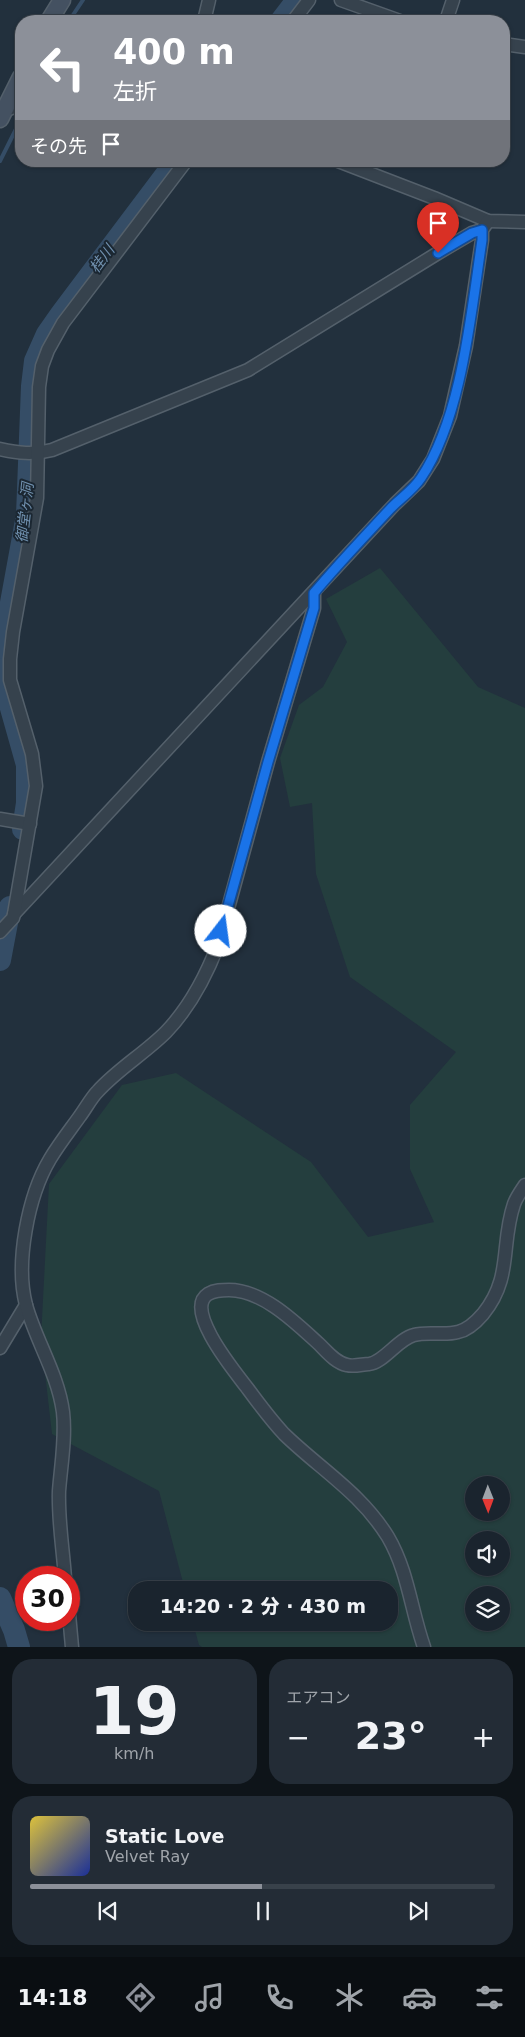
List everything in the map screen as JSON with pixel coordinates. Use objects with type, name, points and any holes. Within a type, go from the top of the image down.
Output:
[{"type":"street","points":[[53,15],[62,0]]},
{"type":"street","points":[[205,15],[209,0]]},
{"type":"street","points":[[298,15],[310,0]]},
{"type":"street","points":[[340,0],[383,15]]},
{"type":"street","points":[[448,15],[453,0]]},
{"type":"street","points":[[510,45],[525,47]]},
{"type":"street","points":[[1,116],[15,89]]},
{"type":"street","points":[[1,116],[15,108]]},
{"type":"street","points":[[0,932],[13,918],[14,914],[36,786],[35,769],[27,734],[10,680],[10,659],[13,632],[37,498],[39,387],[42,366],[48,350],[63,323],[181,167]]},
{"type":"street","points":[[354,167],[434,198],[485,225]]},
{"type":"street","points":[[0,449],[22,454],[38,454],[52,450],[248,370],[485,225],[525,222]]},
{"type":"street","points":[[14,914],[419,481],[432,459],[450,416],[466,346],[485,225]]},
{"type":"street","points":[[64,1566],[60,1511],[63,1412],[56,1386],[26,1305],[22,1285],[25,1237],[40,1179],[50,1159],[97,1091],[166,1032],[193,997],[207,972],[218,945],[268,762],[314,608],[314,593]]},
{"type":"street","points":[[0,820],[30,824]]},
{"type":"street","points":[[424,1647],[401,1563],[388,1537],[373,1516],[347,1487],[284,1434],[259,1404],[220,1351],[202,1320],[201,1305],[205,1296],[215,1290],[238,1290],[264,1301],[289,1316],[335,1360],[347,1365],[374,1364],[395,1346],[413,1335],[459,1332],[476,1321],[492,1303],[499,1289],[503,1274],[514,1202],[525,1185]]},
{"type":"street","points":[[0,1348],[26,1305]]},
{"type":"street","points":[[71,1631],[72,1647]]},
{"type":"green space","points":[[380,568],[478,687],[525,708],[525,1647],[202,1647],[199,1645],[195,1631],[398,1631],[398,1581],[183,1581],[159,1491],[52,1434],[41,1338],[49,1184],[122,1085],[176,1073],[311,1162],[368,1237],[434,1222],[410,1169],[410,1105],[456,1052],[350,977],[316,874],[312,803],[290,807],[280,758],[299,705],[323,687],[347,642],[326,599]]},
{"type":"waterway","points":[[73,15],[83,0]]},
{"type":"waterway","name":"桂川","points":[[286,15],[297,0]]},
{"type":"waterway","points":[[0,161],[15,131]]},
{"type":"waterway","name":"御堂ヶ洞","points":[[0,663],[27,515],[32,386],[35,361],[47,334],[61,314],[171,167]]},
{"type":"waterway","name":"御堂ヶ洞","points":[[0,669],[27,765],[27,803],[23,829]]},
{"type":"waterway","name":"御堂ヶ洞","points":[[0,960],[10,907]]},
{"type":"waterway","name":"御堂ヶ洞","points":[[0,1598],[19,1647]]},
{"type":"route","points":[[221,931],[268,762],[314,608],[314,593],[395,504],[419,481],[432,459],[450,416],[466,346],[482,230],[472,233],[438,253]]}]
